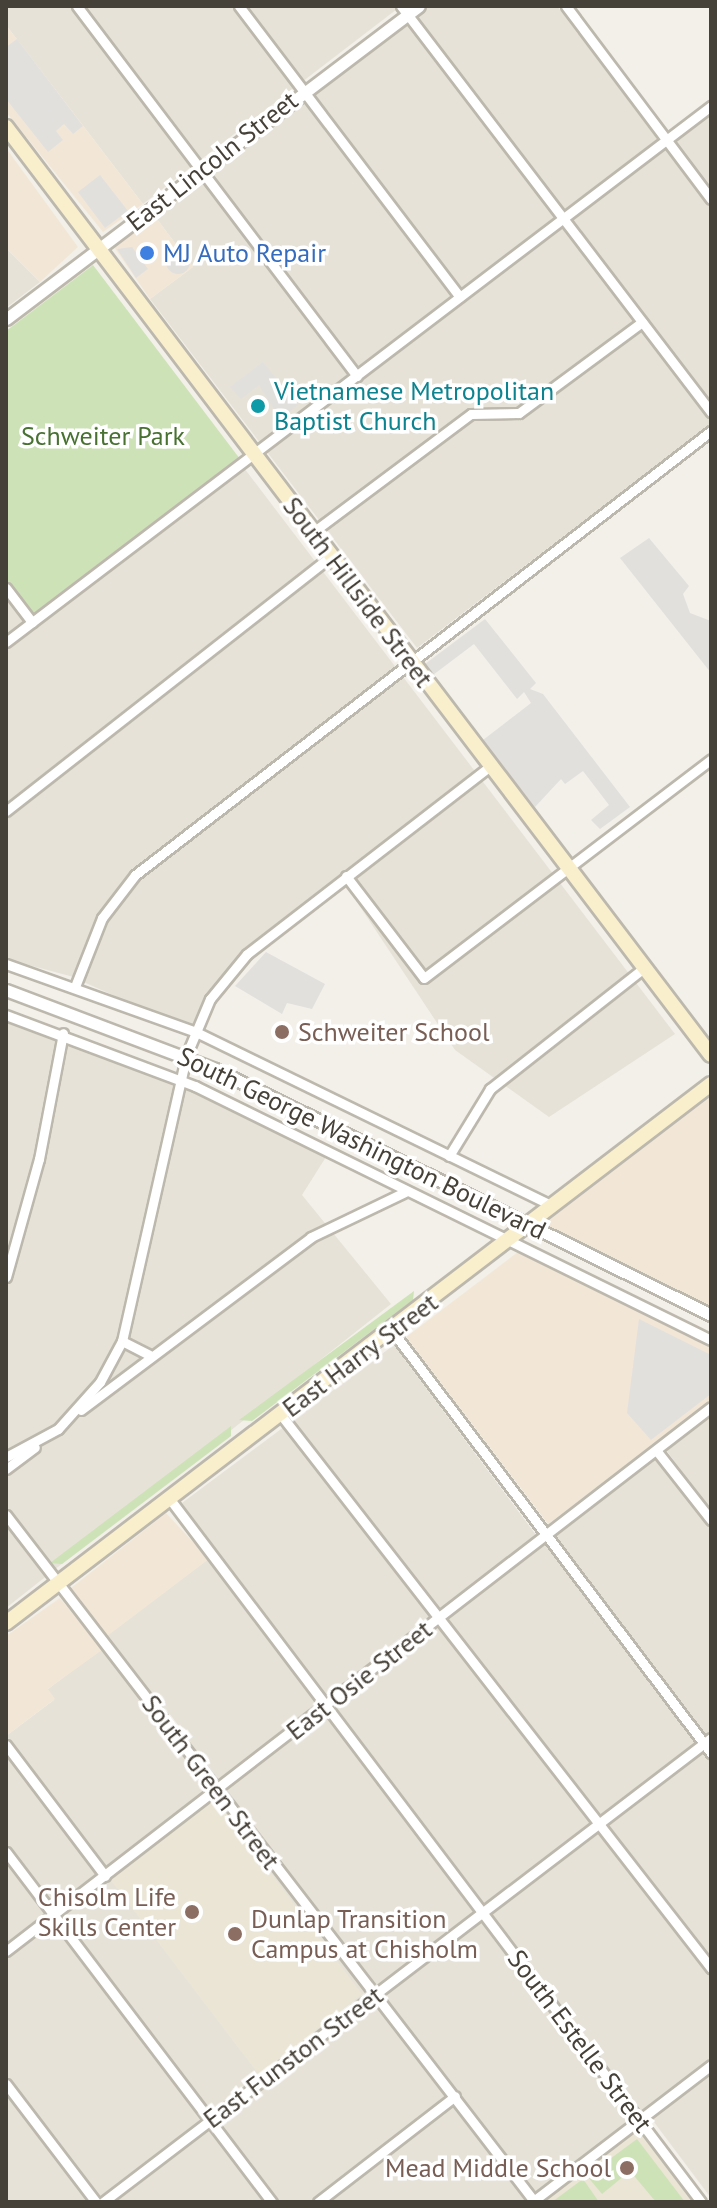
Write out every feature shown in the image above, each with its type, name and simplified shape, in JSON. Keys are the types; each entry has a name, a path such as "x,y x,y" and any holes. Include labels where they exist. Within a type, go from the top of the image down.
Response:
{"main road":[{"name":"South Hillside Street","path":"6,127 711,1055"},
{"name":"East Harry Street","path":"6,1623 393,1332 507,1240 711,1084"}],"street":[{"path":"77,6 357,376"},
{"path":"239,6 460,297"},
{"name":"East Lincoln Street","path":"6,319 405,10 419,6"},
{"path":"566,6 711,199"},
{"path":"405,10 711,412"},
{"path":"6,642 711,106"},
{"path":"313,532 471,414 519,413 642,322"},
{"path":"76,984 120,889 410,661 711,431"},
{"path":"6,811 331,556"},
{"path":"6,588 32,622"},
{"path":"346,876 424,978 711,759"},
{"path":"6,1457 58,1429 100,1382 122,1341 186,1056 210,999 247,954 490,766"},
{"path":"6,964 76,984 196,1032 552,1206"},
{"path":"449,1156 490,1089 644,968"},
{"name":"South George Washington Boulevard","path":"6,990 186,1056 711,1315"},
{"path":"6,1015 63,1033 181,1080 711,1340"},
{"path":"6,1277 39,1159 63,1033"},
{"path":"6,1469 149,1355 311,1237 405,1192"},
{"path":"393,1332 708,1740 711,1753"},
{"path":"122,1341 149,1355"},
{"name":"East Osie Street","path":"6,1951 711,1407"},
{"path":"281,1415 437,1620 711,1968"},
{"path":"656,1450 711,1520"},
{"name":"South Estelle Street","path":"169,1498 701,2202"},
{"name":"South Green Street","path":"6,1515 533,2201"},
{"name":"East Funston Street","path":"103,2202 708,1740"},
{"path":"6,1745 105,1876"},
{"path":"6,1852 272,2202"},
{"path":"533,2201 711,2065"},
{"path":"6,2084 96,2202"},
{"path":"318,2202 455,2096"}],"shaded area":[{"path":"6,6 401,6 143,204 6,25"},
{"path":"429,6 557,6 664,148 711,113 711,424 417,648 150,299 193,267 154,215"},
{"path":"6,25 143,204 103,232 6,112"},
{"path":"17,39 83,126 73,134 64,124 56,131 63,140 48,152 6,99 6,47"},
{"path":"6,148 78,247 40,282 6,248"},
{"path":"100,175 128,211 105,228 78,192"},
{"path":"154,215 193,267 150,299 114,247"},
{"path":"132,247 148,269 136,278 117,249"},
{"path":"6,248 40,282 6,308"},
{"path":"178,250 189,257 190,262 183,273 178,274 167,267 166,262 173,251"},
{"path":"263,362 298,405 280,419 259,385 241,399 230,387"},
{"path":"241,464 675,1034 549,1117 455,1050 347,887 236,967 196,1032 70,976 6,959 6,599 27,626"},
{"path":"649,538 689,586 683,594 690,613 711,621 711,673 620,558"},
{"path":"485,619 536,683 530,689 543,694 630,807 600,829 591,820 609,805 583,771 565,784 561,779 535,807 483,740 531,703 524,692 517,699 474,644 433,675 425,664"},
{"path":"266,952 325,984 312,1009 287,1003 282,1014 235,986"},
{"path":"6,1021 133,1064 326,1157 302,1195 391,1304 6,1608"},
{"path":"711,1084 711,1315 529,1223"},
{"path":"518,1252 711,1348 711,1403 548,1524 406,1337"},
{"path":"639,1319 711,1355 711,1394 651,1440 627,1413"},
{"path":"394,1345 536,1535 330,1693 334,1699 656,1450 711,1521 711,2198 648,2114 531,2202 6,2202 6,1736 54,1700 47,1690 96,1652 108,1631 211,1553 257,1607 182,1503"},
{"path":"711,1416 711,1512 667,1451"},
{"path":"166,1513 209,1559 106,1637 71,1588"},
{"path":"60,1598 102,1650 48,1689 55,1699 6,1736 6,1636"},
{"name":"Dunlap Transition Campus at Chisholm","path":"215,1799 362,1994 259,2075 109,1878"},
{"name":"Mead Middle School","path":"638,2129 694,2202 540,2202 632,2132"}],"green space":[{"name":"Schweiter Park","path":"93,265 240,459 33,616 6,580 6,331"},
{"path":"414,1291 413,1300 252,1421 239,1420"},
{"path":"231,1426 231,1436 62,1564 50,1563"},
{"path":"637,2139 685,2202 656,2202 630,2171 602,2194 587,2176"},
{"path":"583,2179 599,2202 552,2202"}],"place":[{"name":"MJ Auto Repair","path":"147,253"},
{"name":"Vietnamese Metropolitan Baptist Church","path":"258,406"},
{"name":"Schweiter School","path":"282,1032"},
{"name":"Chisolm Life Skills Center","path":"192,1912"},
{"name":"Dunlap Transition Campus at Chisholm","path":"235,1934"},
{"name":"Mead Middle School","path":"627,2168"}]}
